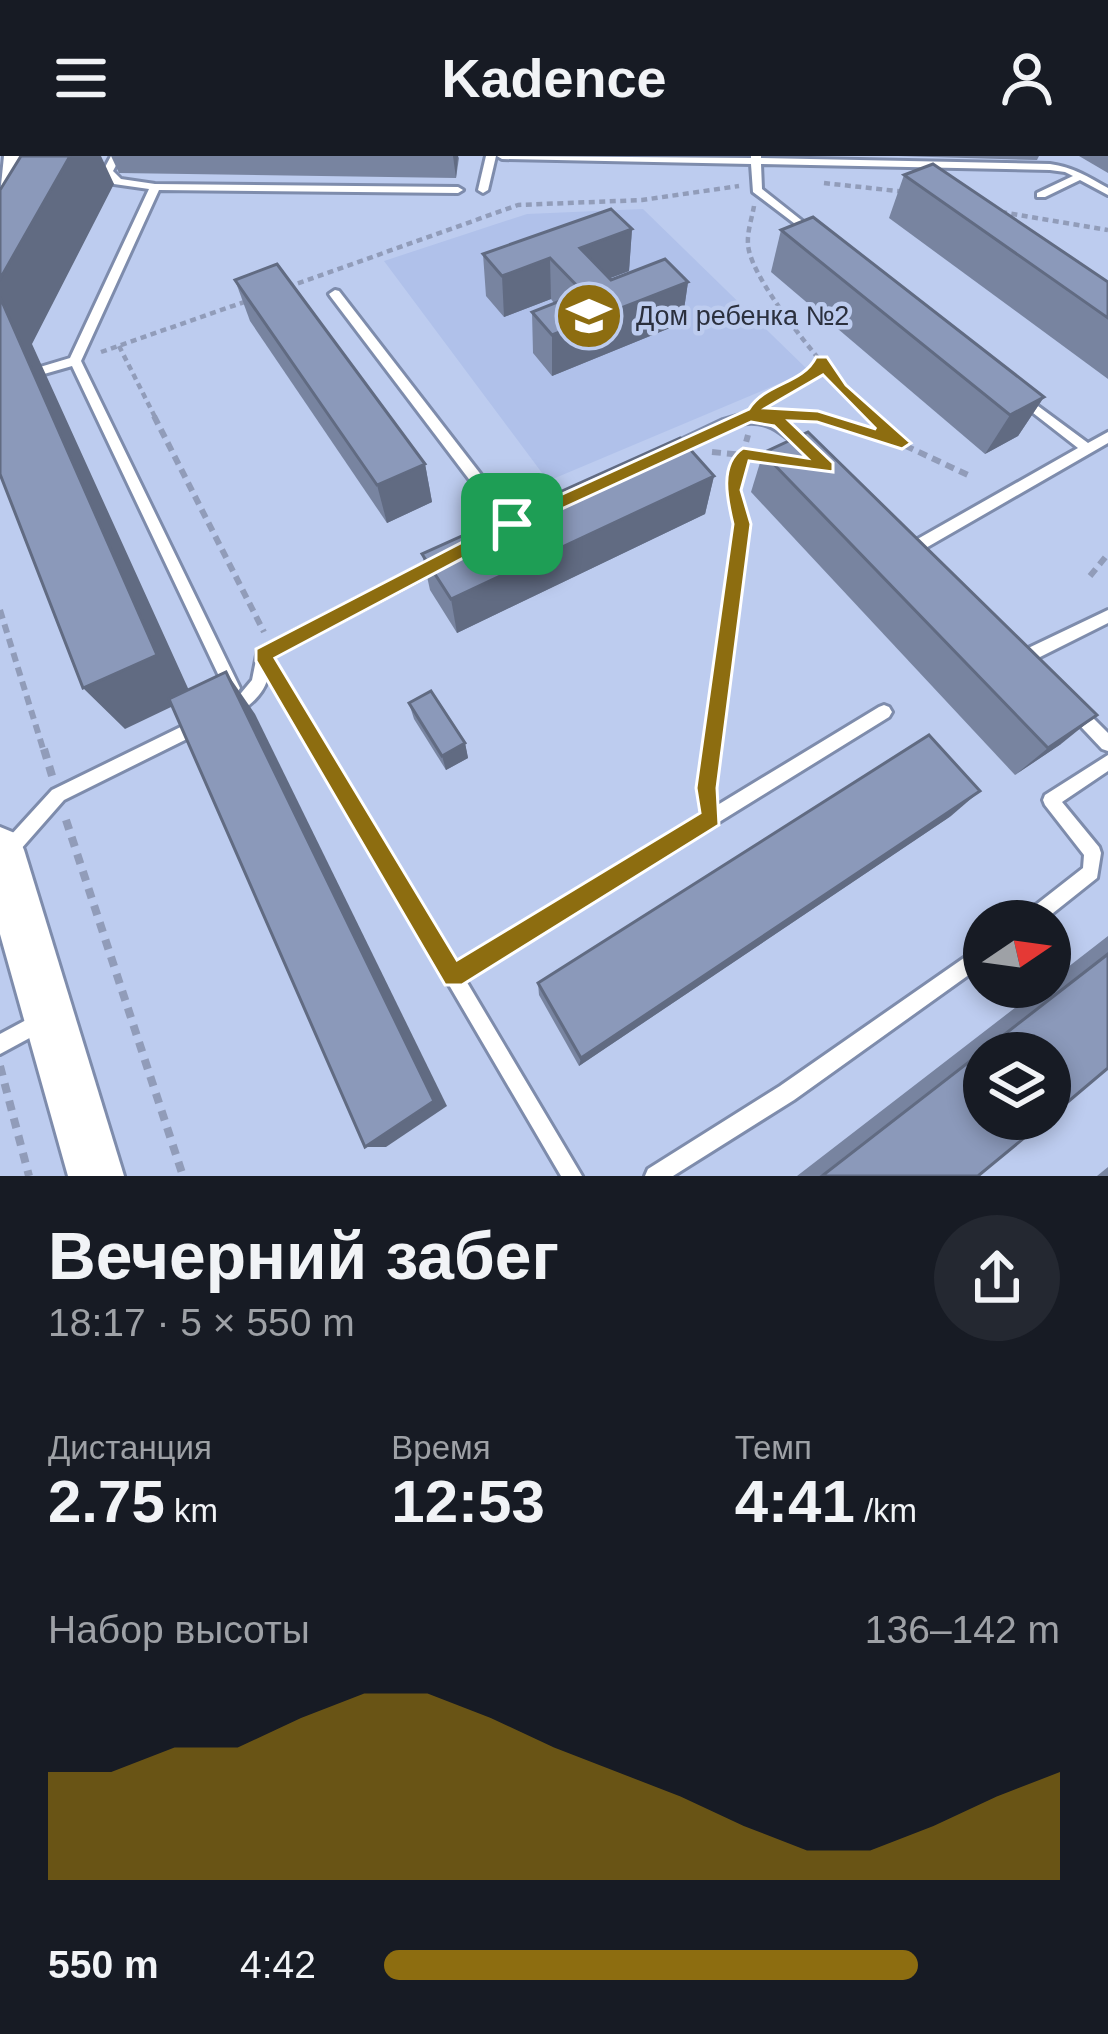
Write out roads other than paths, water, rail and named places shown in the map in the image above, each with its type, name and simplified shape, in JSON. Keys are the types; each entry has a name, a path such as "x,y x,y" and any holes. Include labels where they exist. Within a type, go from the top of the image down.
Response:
{"street":[{"path":"0,187 18,156"},
{"path":"1,856 95,1176"}],"lane":[{"path":"116,156 108,171 118,182 155,187 458,190"},
{"path":"483,190 491,156"},
{"path":"502,156 888,164 1048,162 1108,192"},
{"path":"756,158 757,188 823,242"},
{"path":"888,164 934,194"},
{"path":"1041,195 1081,176"},
{"path":"44,370 74,361 155,187"},
{"path":"335,294 512,524"},
{"path":"74,361 240,704"},
{"path":"1012,390 1087,449"},
{"path":"654,458 754,415 779,421 827,467"},
{"path":"912,549 1108,436"},
{"path":"491,535 532,515"},
{"path":"895,532 928,565"},
{"path":"1,856 58,795 240,704 259,682 268,652 452,556"},
{"path":"1024,658 1108,616"},
{"path":"1009,642 1038,672"},
{"path":"268,652 572,1176"},
{"path":"1066,701 1108,744"},
{"path":"454,976 884,712"},
{"path":"1055,900 1091,872 1093,853 1051,800 1108,762"},
{"path":"655,1176 787,1093 963,968"},
{"path":"0,1045 49,1016"}],"place":[{"name":"Дом ребенка №2","path":"589,316"}]}
